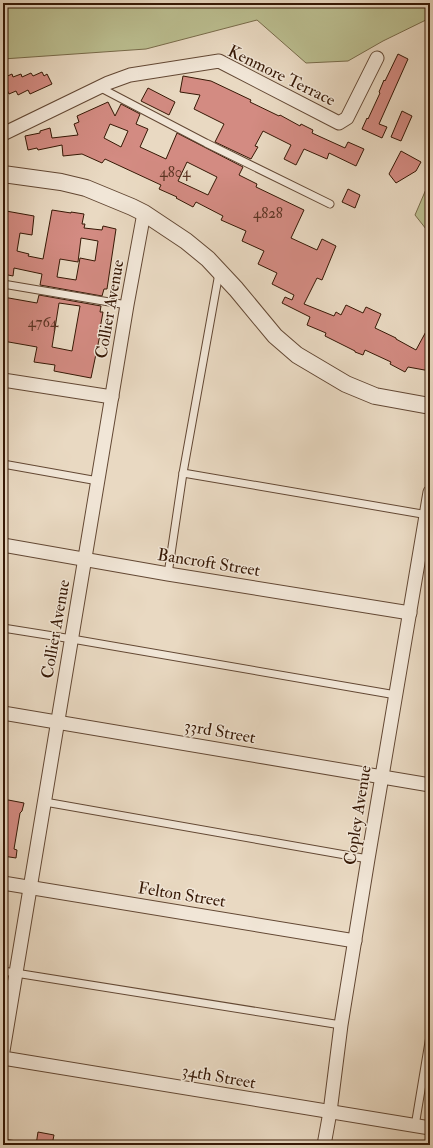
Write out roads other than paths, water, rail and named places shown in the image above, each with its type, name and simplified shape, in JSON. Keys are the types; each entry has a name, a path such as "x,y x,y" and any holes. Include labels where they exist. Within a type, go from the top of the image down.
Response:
{"street":[{"name":"Kenmore Terrace","path":"3,134 99,87 130,75 219,61 339,123 347,118 377,58"},
{"path":"3,174 62,182 86,188 144,213 186,240 208,259 276,336 297,355 346,384 375,396 430,406"},
{"name":"Collier Avenue","path":"3,1051 127,305 144,213"},
{"path":"3,380 112,397"},
{"name":"Copley Avenue","path":"324,1145 330,1112 341,1025 381,777 428,515 430,492"},
{"name":"Bancroft Street","path":"3,546 410,613"},
{"name":"33rd Street","path":"3,713 58,721 430,785"},
{"name":"Felton Street","path":"3,883 355,941"},
{"name":"34th Street","path":"3,1058 430,1128"}],"lane":[{"path":"99,87 206,143 330,204"},
{"path":"168,574 183,473 220,271"},
{"path":"3,284 127,305"},
{"path":"3,464 98,481"},
{"path":"183,473 428,515"},
{"path":"3,628 396,695"},
{"path":"45,802 368,859"},
{"path":"3,971 341,1025"},
{"path":"415,1126 430,1036"},
{"path":"3,1143 16,1145"}]}
